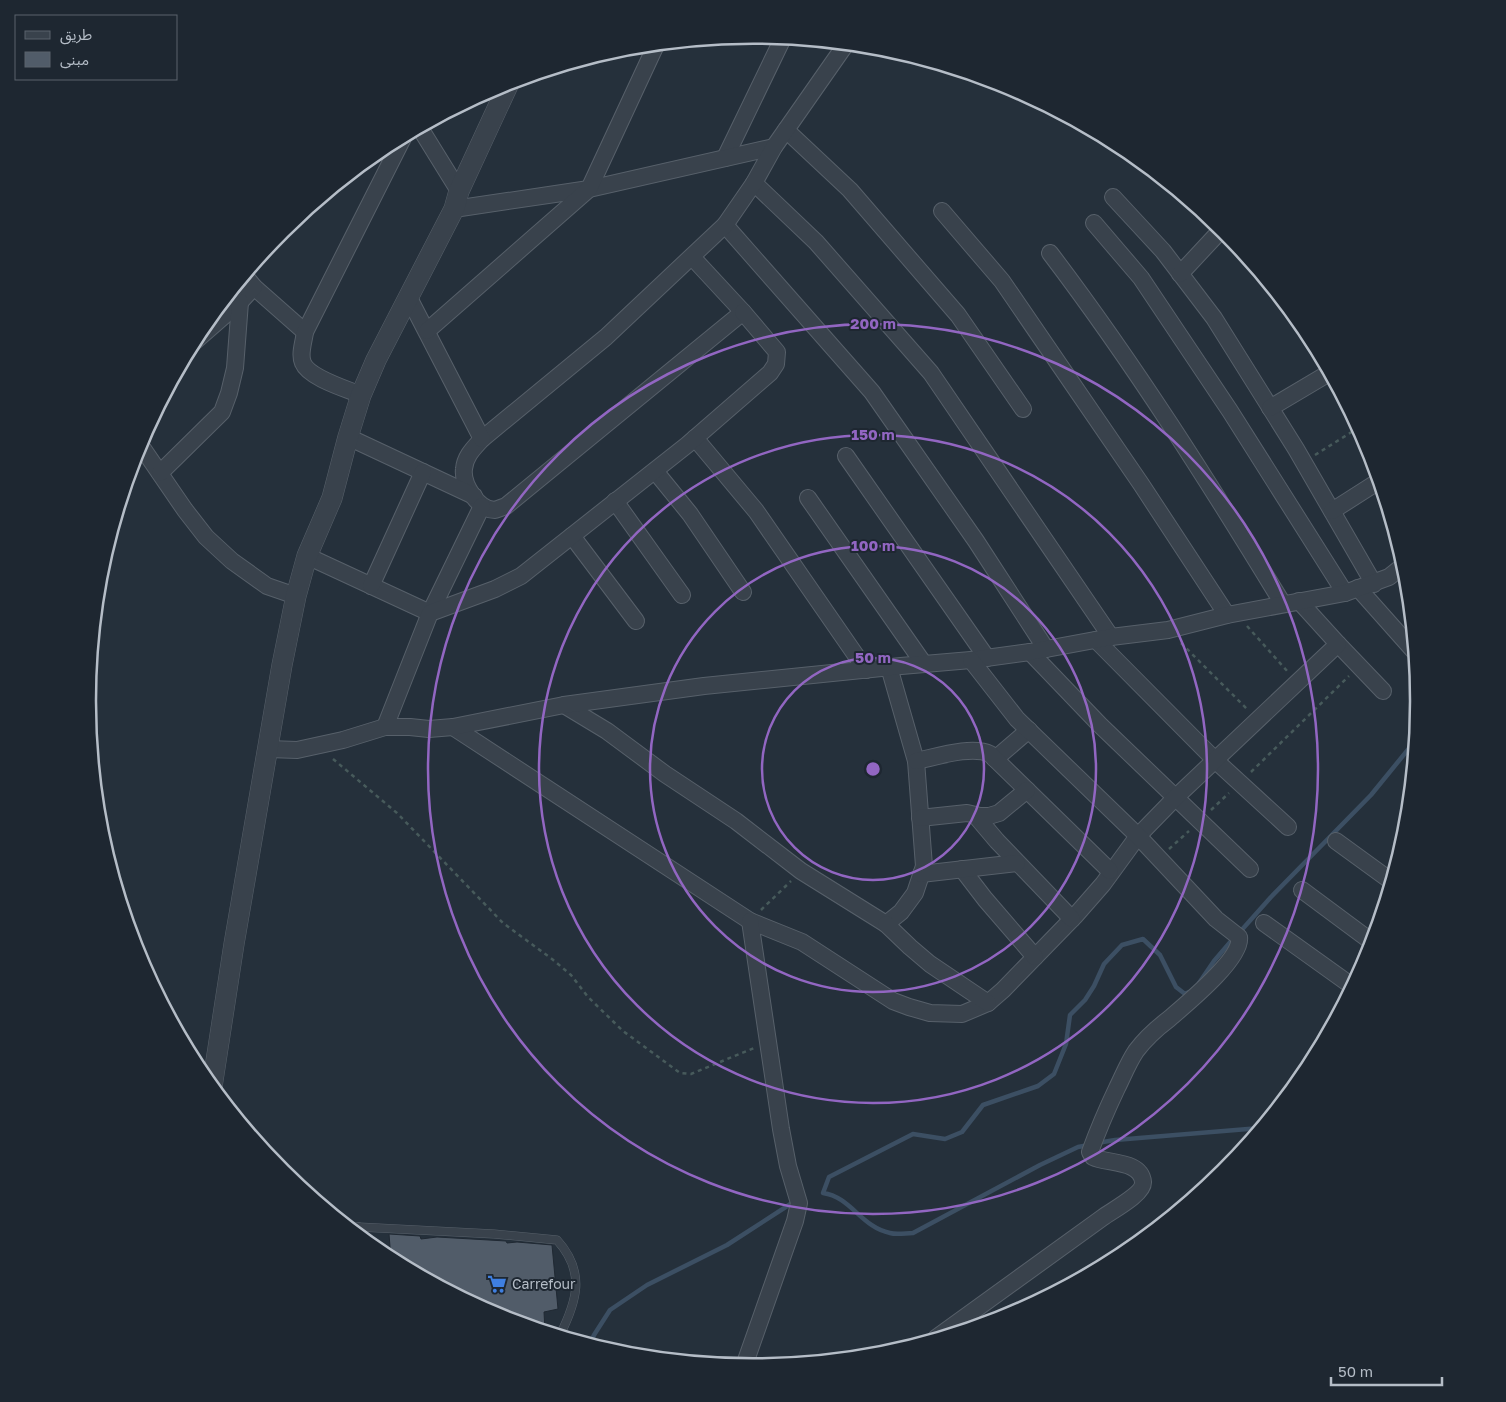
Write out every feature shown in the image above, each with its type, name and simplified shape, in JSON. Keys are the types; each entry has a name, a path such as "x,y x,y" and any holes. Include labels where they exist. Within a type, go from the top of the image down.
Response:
{"street":[{"path":"724,158 780,45"},
{"path":"478,501 466,485 463,470 471,451 482,439 606,337 725,225 754,183 774,147 842,50"},
{"path":"427,331 589,189 653,51"},
{"path":"214,1075 234,944 282,665 296,596 307,556 332,498 348,437 376,360 410,298 503,93"},
{"path":"786,130 850,190 958,315 1023,409"},
{"path":"422,133 456,200"},
{"path":"456,200 589,189 774,147"},
{"path":"362,395 311,374 303,364 301,353 305,332 397,149"},
{"path":"754,183 822,248 931,373 1103,639 1215,760 1288,828"},
{"path":"1113,198 1163,251 1214,318 1304,462 1332,511 1359,588"},
{"path":"942,211 1002,281 1231,614"},
{"path":"1094,223 1147,286 1230,411 1359,588 1408,644"},
{"path":"725,225 872,392 976,541 1038,650 1100,725 1250,870"},
{"path":"1180,274 1217,235"},
{"path":"1050,253 1084,298 1211,485 1283,604"},
{"path":"307,556 430,613 495,589 521,576 696,438 770,373 776,364 776,352 743,312 692,257"},
{"path":"160,473 222,412 235,368 240,302 249,281 305,332"},
{"path":"410,298 482,439"},
{"path":"217,322 240,302"},
{"path":"348,437 423,472 494,510 506,506 743,312"},
{"path":"1270,408 1324,376"},
{"path":"696,438 756,511 866,670"},
{"path":"145,452 206,537 232,561 267,586 296,596"},
{"path":"846,456 979,659 1008,708 1138,836 1216,919 1236,934 1238,948 1202,990 1137,1049 1098,1130 1090,1152 1093,1157 1136,1169 1142,1176 1144,1184 1140,1192 951,1327"},
{"path":"655,471 690,514 743,592"},
{"path":"371,586 423,472"},
{"path":"1332,511 1373,485"},
{"path":"808,498 924,664"},
{"path":"385,727 430,613 478,501"},
{"path":"615,501 682,595"},
{"path":"572,536 636,620"},
{"path":"269,749 297,750 385,727 429,729 453,727 564,705 704,686 979,659 1168,630 1231,614 1359,588 1389,577 1397,570"},
{"path":"1299,601 1383,691"},
{"path":"453,727 750,920 802,942 893,1001 930,1013 962,1014 988,1003 1035,957 1103,884 1110,871 1138,836 1176,797 1338,644"},
{"path":"886,924 901,912 915,893 924,866 916,761 889,667"},
{"path":"564,705 607,732 665,774 736,821 801,871 886,924 910,948 930,964 988,1003"},
{"path":"995,759 1029,730"},
{"path":"916,761 983,750 990,754 1110,871"},
{"path":"920,818 967,813 989,816 999,812 1027,790"},
{"path":"975,815 1017,863 1072,919"},
{"path":"1336,841 1386,877"},
{"path":"921,874 1017,863"},
{"path":"962,869 1035,957"},
{"path":"1302,890 1366,937"},
{"path":"747,1358 796,1221 799,1203 781,1130 750,920"},
{"path":"1264,923 1347,982"}],"lane":[{"path":"359,1226 494,1234 557,1240 563,1246 572,1263 576,1284 573,1306 562,1329"}],"path":[{"path":"1304,462 1352,432"},
{"path":"1231,614 1297,682"},
{"path":"1168,630 1258,720"},
{"path":"1159,859 1359,666"},
{"path":"318,746 397,813 503,923 571,975 588,997 623,1031 680,1073 691,1074 768,1042"},
{"path":"750,920 801,871"}],"building":[{"name":"Carrefour","path":"389,1234 420,1236 421,1239 437,1237 552,1245 558,1309 544,1312 545,1324 542,1323 501,1308 462,1290 424,1270 390,1248"}],"waterway":[{"path":"1239,933 1271,897 1371,795 1409,749"},
{"path":"1089,1145 1078,1147 1040,1165 913,1233 893,1234 880,1230 863,1219 841,1200 823,1193 829,1177 913,1134 945,1139 962,1132 983,1105 1038,1086 1054,1074 1066,1044 1070,1015 1085,1000 1104,964 1122,945 1143,939 1160,955 1176,987 1185,994 1189,992"},
{"path":"1199,983 1232,940"},
{"path":"1097,1143 1251,1129"},
{"path":"593,1338 610,1310 647,1285 727,1245 795,1201"}],"place":[{"name":"Carrefour","path":"497,1284"}]}
